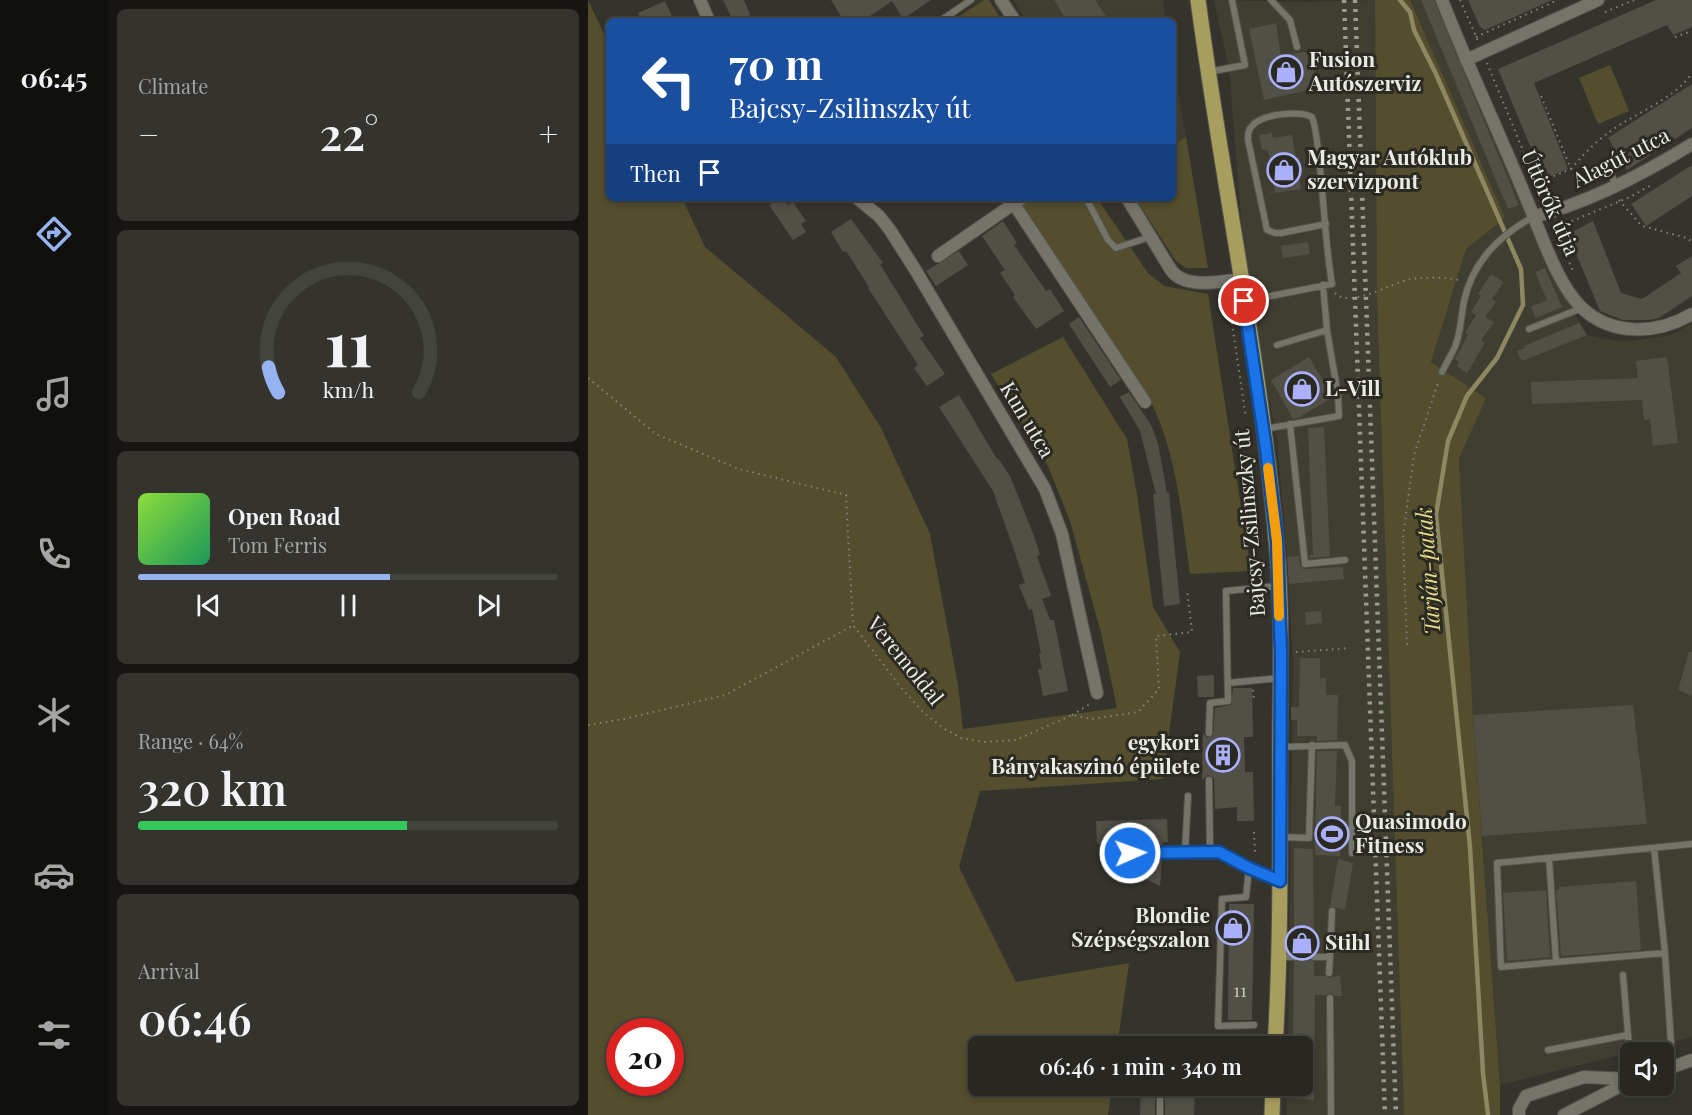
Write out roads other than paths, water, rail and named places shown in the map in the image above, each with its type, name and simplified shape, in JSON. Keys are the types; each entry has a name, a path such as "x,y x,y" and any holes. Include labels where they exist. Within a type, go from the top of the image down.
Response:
{"main road":[{"name":"Bajcsy-Zsilinszky út","path":"1198,0 1263,429 1277,541 1280,881 1287,957 1276,1036"},
{"path":"1272,1115 1273,1096"}],"street":[{"path":"700,0 708,18"},
{"path":"1001,0 1013,18"},
{"name":"Úttörők útja","path":"1442,0 1533,217 1563,282 1582,308 1605,323 1629,329 1675,324 1692,314"},
{"path":"1466,60 1598,0"},
{"name":"Alagút utca","path":"1533,217 1585,200 1615,187 1692,144"},
{"name":"Kun utca","path":"861,201 879,216 916,271 1044,489 1062,534 1097,693"},
{"path":"938,256 1018,201 1145,402"},
{"path":"1129,201 1178,279 1194,282 1241,279"},
{"path":"1674,1066 1692,1059"},
{"path":"1519,1115 1519,1109 1526,1096 1562,1083 1595,1076 1620,1079"},
{"path":"1564,1115 1620,1085"}],"lane":[{"path":"944,18 971,0"},
{"path":"1208,72 1245,65 1232,0"},
{"path":"1271,0 1290,20 1297,47"},
{"path":"1244,301 1332,284 1326,224 1312,117 1297,112 1263,119 1254,124 1249,129 1248,140 1267,230 1275,233 1326,224"},
{"path":"1615,187 1610,166 1617,155"},
{"path":"1088,201 1108,240 1116,248 1150,237"},
{"path":"1442,372 1458,338 1470,282 1484,256 1516,226 1533,217"},
{"path":"1263,429 1339,416 1323,285"},
{"path":"1528,329 1582,308"},
{"path":"1277,345 1327,330"},
{"path":"1290,424 1305,564 1345,560"},
{"path":"1209,733 1210,703 1228,701 1226,591 1278,586"},
{"path":"1228,683 1280,678"},
{"path":"1280,837 1309,838 1312,745"},
{"path":"1280,747 1345,745 1352,761 1352,853"},
{"path":"1209,780 1210,851"},
{"path":"1185,851 1188,796"},
{"path":"1665,953 1501,967 1497,862 1692,844"},
{"path":"1654,848 1665,953 1671,1042"},
{"path":"1111,854 1219,852 1280,881"},
{"path":"1549,858 1556,962"},
{"path":"1249,868 1246,897 1222,899 1218,1026 1254,1025"},
{"path":"1329,973 1332,911"},
{"path":"1314,957 1330,957"},
{"path":"1623,975 1629,1042"},
{"path":"1330,998 1331,1115"},
{"path":"1548,1050 1628,1035"},
{"path":"1160,1096 1160,1115"}],"waterway":[{"name":"Tarján-patak","path":"1400,0 1410,12 1414,30 1436,74 1521,269 1523,305 1497,358 1467,396 1448,441 1436,515 1470,847 1483,1073 1488,1115"}],"railway":[{"path":"1344,0 1385,1115"},
{"path":"1355,0 1396,1115"}],"place":[{"name":"Fusion Autószerviz","path":"1286,72"},
{"name":"Magyar Autóklub szervizpont","path":"1284,170"},
{"name":"L-Vill","path":"1302,389"},
{"name":"egykori Bányakaszinó épülete","path":"1223,755"},
{"name":"Quasimodo Fitness","path":"1332,834"},
{"name":"Blondie Szépségszalon","path":"1233,928"},
{"name":"Stihl","path":"1302,943"}]}
